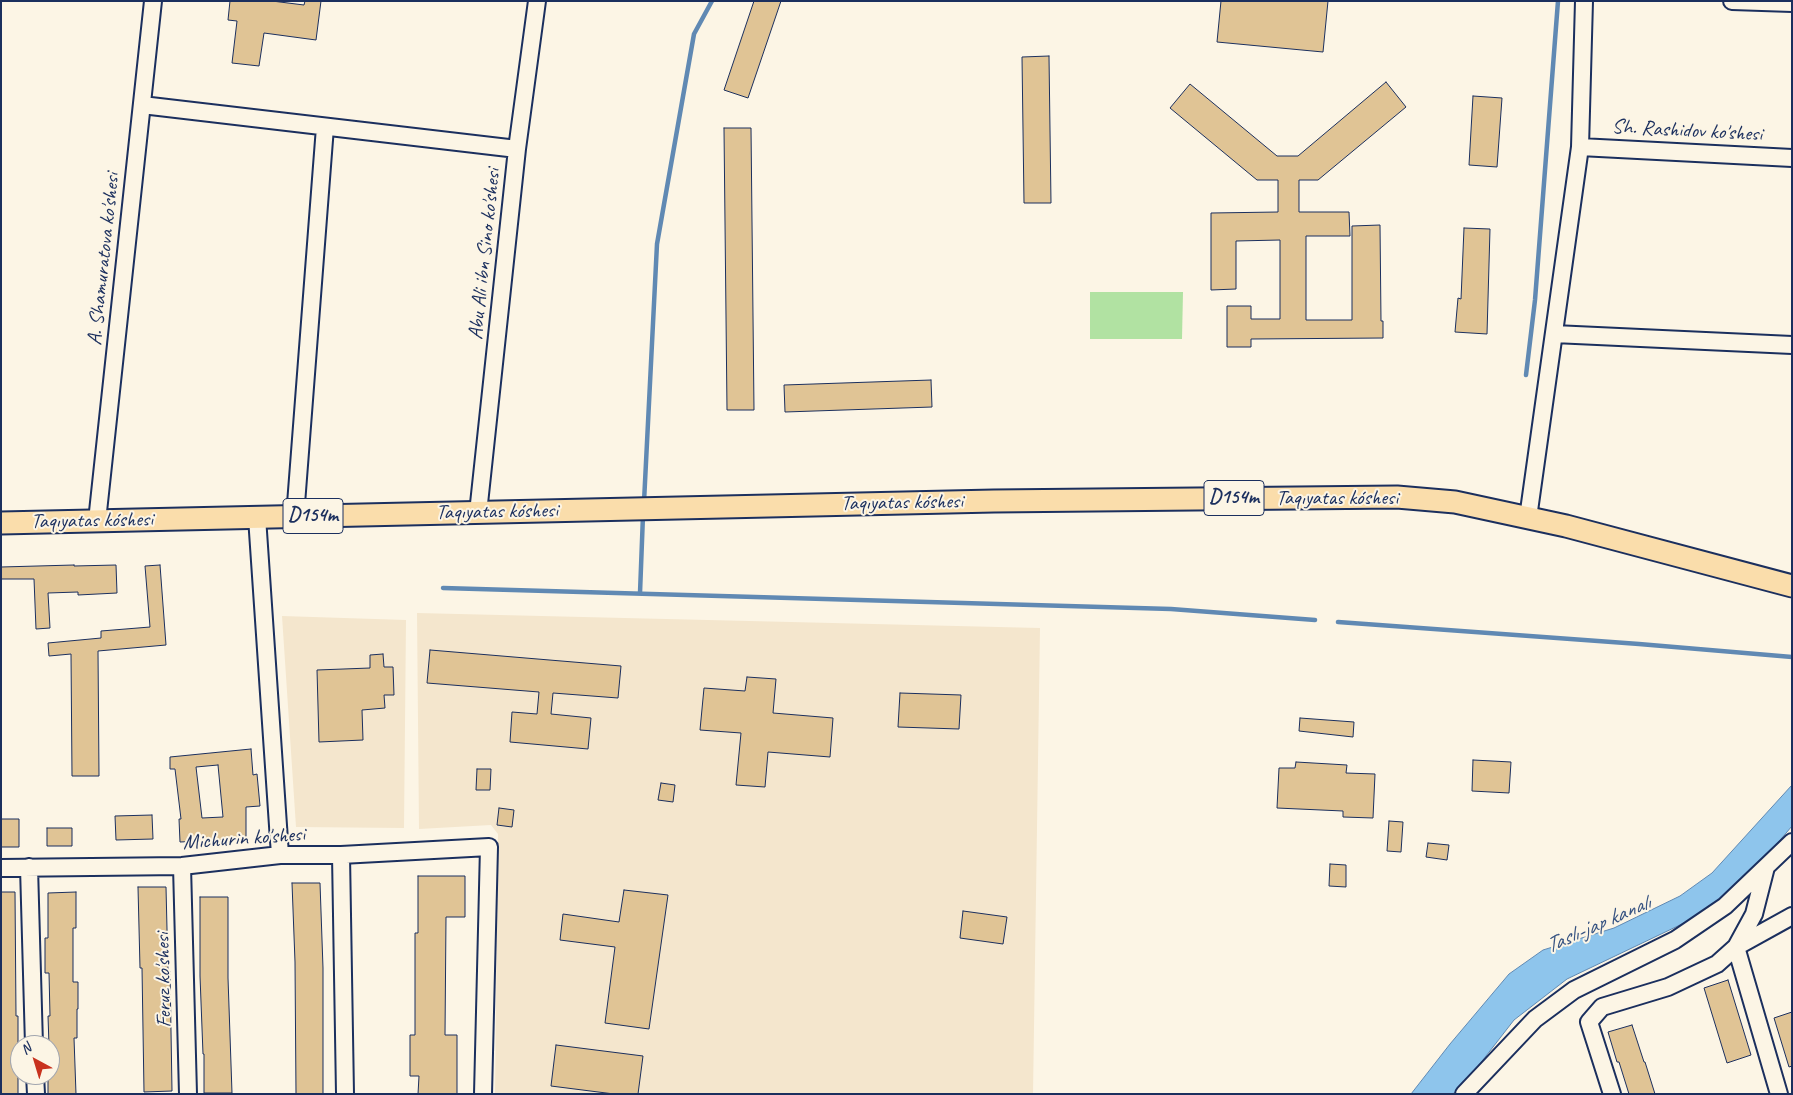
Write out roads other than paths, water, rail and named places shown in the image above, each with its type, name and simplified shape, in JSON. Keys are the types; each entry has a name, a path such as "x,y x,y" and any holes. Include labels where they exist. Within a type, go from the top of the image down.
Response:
{"main road":[{"name":"Taqıyatas kóshesi","path":"1,523 994,501 1397,497 1455,502 1528,518 1792,586"}],"street":[{"name":"A. Shamuratova ko'shesi","path":"97,521 153,1"},
{"name":"Abu Ali ibn Sino ko'shesi","path":"478,512 517,149 537,1"},
{"path":"1528,518 1580,147 1584,1"},
{"path":"1732,1 1792,3"},
{"path":"142,105 517,149"},
{"path":"295,517 325,127"},
{"name":"Sh. Rashidov ko'shesi","path":"1580,147 1792,158"},
{"path":"1554,334 1792,345"},
{"path":"257,518 280,855"},
{"path":"1464,1094 1535,1019 1574,990 1675,940 1725,906 1792,842"},
{"name":"Michurin ko'shesi","path":"1,868 182,866 280,855 340,855 489,847 483,1094"},
{"path":"340,855 345,1094"},
{"name":"Feruz ko'shesi","path":"182,866 188,1094"},
{"path":"29,867 34,1035"},
{"path":"1766,867 1754,914 1736,947 1779,1094"},
{"path":"1612,1094 1589,1022 1602,1007 1668,987 1717,964 1736,947 1792,916"}],"water":[{"path":"1792,785 1792,826 1748,878 1705,913 1567,979 1514,1020 1479,1065 1453,1094 1411,1094 1509,974 1543,950 1614,928 1680,896 1712,873"}],"waterway":[{"path":"644,502 657,244 694,34 712,1"},
{"path":"1526,375 1535,300 1558,1"},
{"path":"640,593 643,515"},
{"path":"443,588 1171,609 1315,620"},
{"path":"1338,622 1792,657"}],"water label":[{"name":"Taslı-jap kanalı","path":"1598,925"}]}
